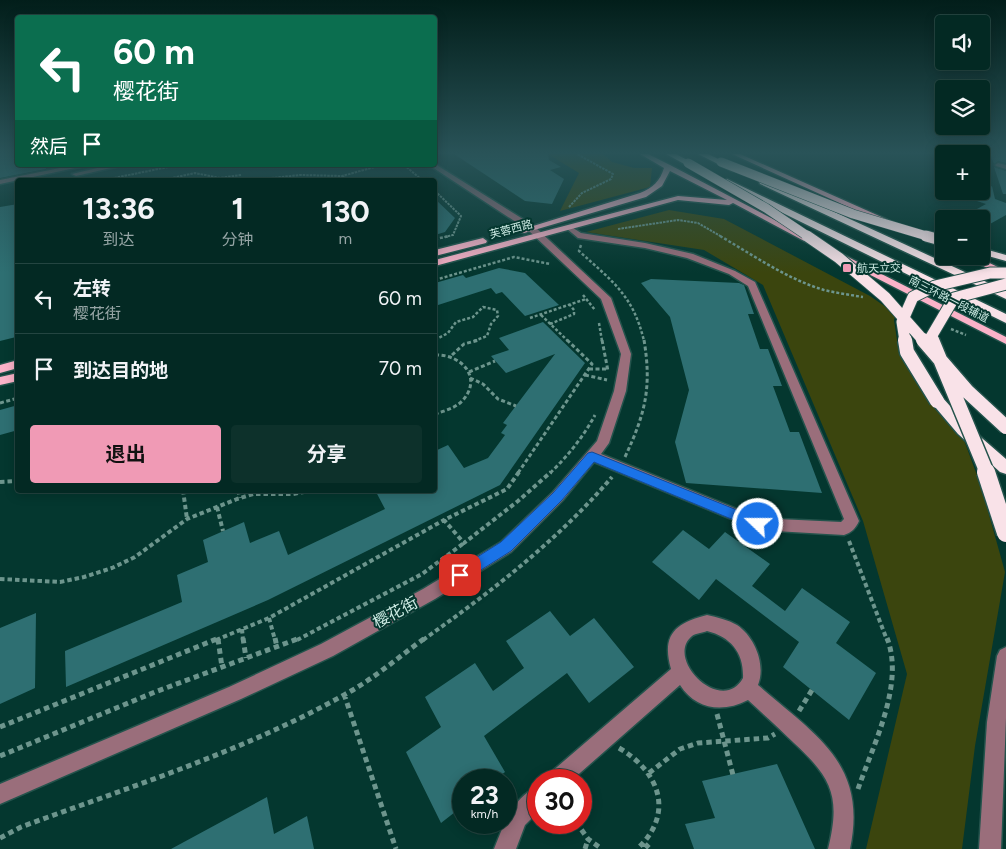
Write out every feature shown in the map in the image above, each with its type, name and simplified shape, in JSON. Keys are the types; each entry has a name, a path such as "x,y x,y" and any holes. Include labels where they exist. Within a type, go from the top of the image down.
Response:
{"highway":[{"path":"741,194 775,213 845,262 886,298 990,415 1006,427"},
{"path":"750,194 1006,319"},
{"path":"789,194 1006,295"},
{"path":"801,194 854,214 935,238"},
{"path":"808,194 935,232"},
{"path":"990,246 1006,250"},
{"path":"990,254 1006,258"},
{"path":"1006,273 990,273 935,286 913,297 902,322 907,352 937,401 963,430 1006,468"},
{"path":"1006,284 954,298 932,337 993,488 1006,532"}],"main road":[{"name":"芙蓉西路","path":"437,262 646,194"},
{"name":"南三环路一段辅道","path":"719,194 1006,341"},
{"path":"825,194 935,242"},
{"name":"芙蓉西路","path":"437,254 534,231 570,228 678,198 720,201 740,205"},
{"path":"987,265 1006,273"},
{"path":"0,369 15,365"},
{"path":"0,381 15,377"}],"street":[{"name":"樱花街","path":"0,794 244,689 327,650 429,594 506,546 558,496 603,443 620,391 626,354 606,298 534,231 476,194"},
{"path":"570,228 578,235 670,249 726,269 752,284 852,521 844,529 758,524 592,456"},
{"path":"707,623 720,626 731,632 745,647 752,665 752,678 748,688 739,696 728,700 714,698 701,693 690,684 681,672 676,660 676,647 679,636 686,628 696,624 707,623"},
{"path":"990,849 996,722 1006,656"},
{"path":"570,769 681,672"},
{"path":"748,688 822,755 835,772 843,797 844,828 839,849"},
{"path":"505,849 517,818 527,808"}],"path":[{"path":"437,239 453,235 461,216 438,194"},
{"path":"568,210 572,203 584,194"},
{"path":"0,838 21,827 248,741 344,694 465,610 536,555 589,506 620,468 641,424 648,386 646,355 638,318 626,295 579,250 585,236 678,220 693,222 708,227 789,275 811,285 825,290 866,298"},
{"path":"437,279 514,257 551,264 558,268"},
{"path":"582,293 596,314"},
{"path":"530,318 586,299"},
{"path":"550,324 574,314 574,310 570,305"},
{"path":"437,339 448,333 456,322 473,316 483,307 497,310 498,316 491,324 484,339 464,344 452,355"},
{"path":"0,727 269,618 444,520 507,489 592,364 541,314"},
{"path":"599,320 608,369 605,387"},
{"path":"946,327 973,337"},
{"path":"437,355 452,355 466,366 470,378 465,398 456,405 437,413"},
{"path":"469,372 496,361"},
{"path":"589,369 608,369"},
{"path":"585,375 607,380"},
{"path":"470,378 483,383 490,388 494,395 516,406"},
{"path":"0,403 15,399"},
{"path":"0,756 155,692 304,637 422,574 464,544 522,498 580,443 598,408"},
{"path":"0,482 15,481"},
{"path":"183,493 187,518"},
{"path":"239,493 240,498"},
{"path":"0,579 60,582 84,577 112,568 135,557 187,518 253,494 298,493"},
{"path":"217,507 223,531"},
{"path":"444,520 464,544"},
{"path":"844,529 890,646 892,672 887,707 857,790"},
{"path":"269,618 277,647"},
{"path":"242,629 246,658"},
{"path":"218,639 222,667"},
{"path":"649,773 680,749 698,743 768,738 789,726 812,690"},
{"path":"344,694 396,849"},
{"path":"714,698 723,742 733,774"},
{"path":"590,751 603,746 617,747 632,753 644,764 649,773 659,796 659,814 654,831 645,844 637,849"},
{"path":"584,834 588,839 602,849"},
{"path":"586,849 588,839"},
{"path":"645,844 650,849"}],"green space":[{"path":"569,194 625,194 560,211"},
{"path":"669,210 724,219 870,296 896,314 894,320 899,353 930,400 961,432 981,486 1005,572 975,746 962,849 866,849 907,674 863,521 763,285 704,250 586,232"}],"building":[{"path":"514,194 557,194 552,204 525,201"},
{"path":"990,194 994,194 995,199 1006,203 1006,215 990,224 990,210 975,210 986,204 974,200 990,200"},
{"path":"437,201 455,218 445,232 437,234"},
{"path":"15,204 15,337 0,341 0,207"},
{"path":"499,268 525,273 559,305 525,316 502,292 496,294 491,288 437,305 437,282 463,275 466,278"},
{"path":"651,279 739,283 744,285 754,314 748,314 760,349 768,349 782,386 773,386 790,432 799,432 822,493 686,483 675,442 689,390 670,317 641,283"},
{"path":"543,322 585,363 500,485 268,600 66,687 65,651 182,602 177,575 208,562 203,540 244,522 250,543 279,531 288,555 385,509 377,493 437,493 437,450 448,445 464,468 488,458 505,435 501,433 507,425 503,423 555,354 506,373 491,356 509,350 499,338"},
{"path":"15,406 15,431 0,435 0,410"},
{"path":"683,530 709,549 725,532 770,564 752,586 785,611 802,588 850,622 836,643 876,673 849,720 783,667 799,642 716,579 699,600 652,562"},
{"path":"550,611 570,636 594,618 634,667 589,703 567,673 484,736 503,769 452,769 452,814 441,823 406,752 441,727 425,697 475,663 493,691 524,668 506,641"},
{"path":"36,613 35,688 0,704 0,628"},
{"path":"777,764 815,849 694,849 685,824 715,818 702,781"},
{"path":"267,797 274,834 307,816 314,849 171,849"}],"place":[{"name":"航天立交","path":"847,268"}],"route":[{"path":"460,575 506,546 558,496 592,456 758,524"}]}
